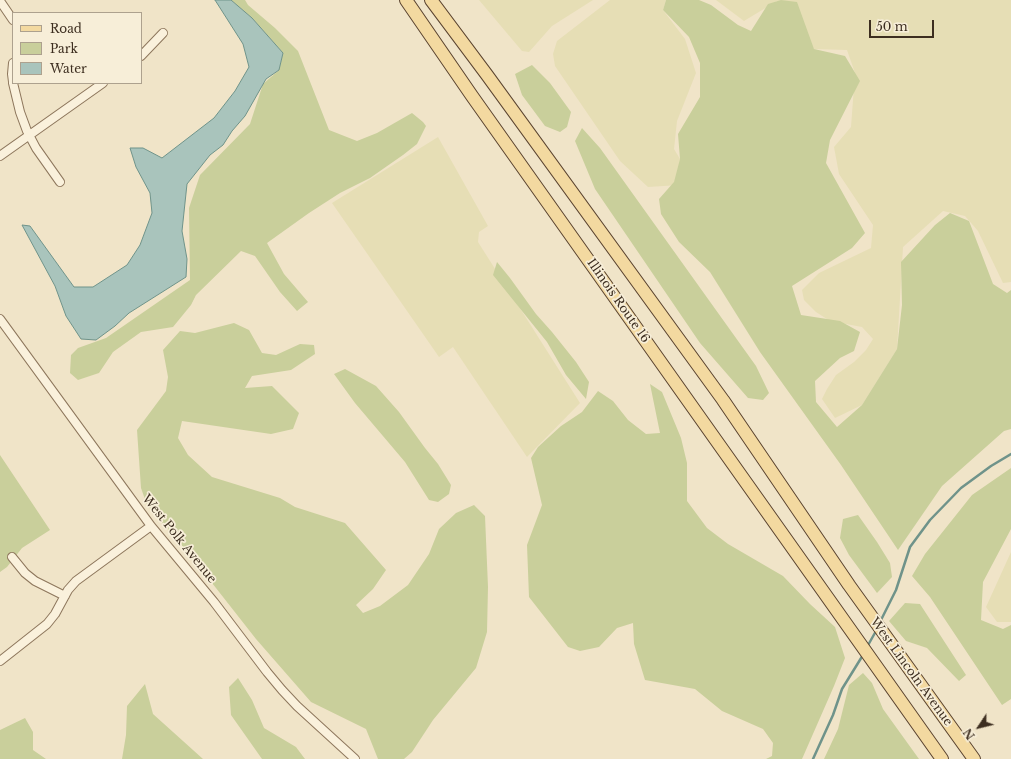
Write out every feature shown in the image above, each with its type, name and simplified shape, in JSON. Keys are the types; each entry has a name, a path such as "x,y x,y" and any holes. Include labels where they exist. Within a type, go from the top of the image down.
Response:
{"main road":[{"name":"Illinois Route 16","path":"406,0 476,102 830,601"},
{"name":"West Lincoln Avenue","path":"431,0 723,400 849,585 974,759"},
{"name":"West Lincoln Avenue","path":"830,601 942,759"}],"street":[{"path":"0,1 12,19"},
{"path":"142,55 163,33"},
{"path":"13,84 20,112 29,135 39,153 60,182"},
{"path":"0,156 103,84"},
{"name":"West Polk Avenue","path":"0,319 151,526 214,602 282,690 355,759"},
{"path":"0,660 47,624 76,581 86,572 151,526"},
{"path":"12,557 25,573 35,581 65,596"}],"shaded area":[{"path":"479,0 593,0 552,26 529,52 522,51"},
{"path":"610,0 666,0 663,10 685,39 696,73 677,121 674,149 680,159 679,185 648,187 620,161 555,66 553,54 557,41"},
{"path":"716,0 1011,0 1011,282 1003,283 978,231 965,216 943,211 903,247 897,349 862,405 835,418 822,399 836,375 854,362 866,350 873,339 862,327 830,321 816,312 804,300 802,290 819,273 871,248 873,225 839,174 834,147 851,127 855,73 847,50 814,49 777,1 744,21"},
{"path":"438,137 488,226 479,232 478,242 580,403 527,457 453,347 439,357 332,203"},
{"path":"1011,552 1011,622 997,622 986,607"}],"green space":[{"path":"231,0 245,0 248,5 275,28 298,51 329,130 357,141 377,133 412,113 426,126 417,144 403,155 370,178 340,193 309,213 267,243 284,274 308,302 297,311 280,292 255,256 241,251 196,295 191,305 173,327 141,332 113,352 99,373 78,380 70,373 71,355 78,348 106,338 190,280 189,208 200,175 250,124 263,84 279,70 283,53 252,18"},
{"path":"666,0 699,0 711,5 738,25 751,31 768,4 781,0 797,2 814,49 845,56 860,81 830,140 826,163 865,233 852,248 792,286 801,315 840,321 860,332 854,351 840,358 815,381 816,402 837,427 862,405 897,349 902,305 901,262 935,225 950,213 969,221 993,284 1007,293 1011,290 1011,429 1004,431 942,486 898,550 841,465 760,352 710,272 679,242 661,214 659,199 674,182 680,159 678,134 700,97 700,63 689,37 663,10"},
{"path":"532,65 550,83 571,112 567,127 560,132 545,126 522,95 515,74"},
{"path":"582,128 600,148 756,366 769,393 763,400 748,398 700,343 595,189 575,141"},
{"path":"497,262 536,314 576,362 589,382 586,399 566,375 547,342 493,275"},
{"path":"234,323 249,330 262,353 276,355 300,344 314,345 315,354 291,370 252,376 245,388 272,386 299,413 293,429 271,434 182,421 178,438 188,455 212,477 280,498 295,507 345,523 386,570 373,589 356,605 363,613 380,606 408,585 429,554 439,529 456,513 474,505 485,516 488,587 487,632 476,668 433,720 412,752 404,759 378,759 366,729 311,702 256,639 194,560 147,505 141,488 137,430 166,391 168,377 163,350 180,331 195,333"},
{"path":"345,369 376,386 399,412 438,464 451,485 449,494 438,502 429,500 405,462 355,403 334,374"},
{"path":"650,384 662,392 681,438 687,463 687,501 707,528 728,544 783,576 835,627 845,658 802,759 766,759 772,756 773,743 763,729 722,711 695,689 645,680 634,644 633,623 617,628 599,647 580,651 568,647 529,597 527,545 542,505 531,458 538,447 561,426 582,412 598,391 613,401 628,420 646,434 660,433"},
{"path":"0,455 50,530 22,548 7,567 0,572"},
{"path":"1011,468 1011,529 983,582 981,620 1003,629 1011,625 1011,699 1002,705 930,597 912,576 925,554 972,495"},
{"path":"858,515 890,563 892,577 877,593 849,555 840,538 843,519"},
{"path":"905,603 920,604 966,675 959,681 927,648 906,641 889,621"},
{"path":"863,673 872,683 883,709 919,759 824,759 838,729 849,685"},
{"path":"238,678 252,700 264,728 296,747 305,759 262,759 231,715 229,687"},
{"path":"145,684 153,714 203,759 122,759 126,735 127,706"},
{"path":"25,718 33,732 33,750 46,759 0,759 0,730"}],"water":[{"path":"215,0 231,0 252,18 283,53 279,70 266,79 245,116 232,131 223,145 210,155 187,184 182,231 187,259 186,277 129,313 96,340 81,339 66,316 55,286 22,225 30,226 74,287 93,287 127,265 140,245 152,213 150,193 136,167 130,148 143,148 162,158 214,118 235,91 249,67 243,44"}],"waterway":[{"path":"880,622 896,590 910,547 930,520 961,488 991,466 1011,454"},
{"path":"867,647 876,631"},
{"path":"813,759 833,715 842,689 863,655"}]}
